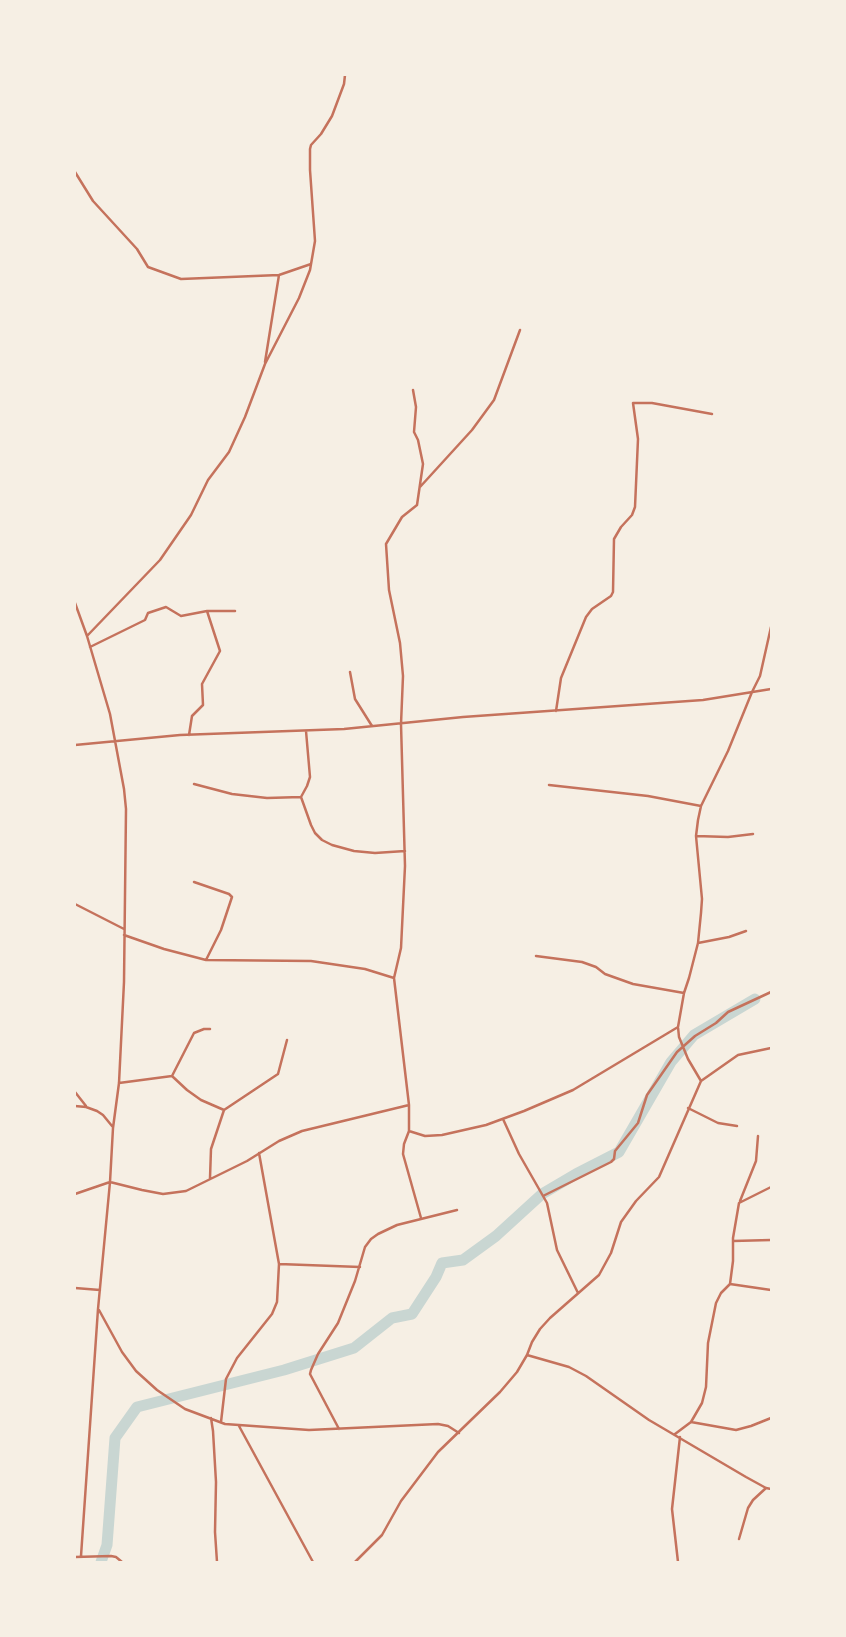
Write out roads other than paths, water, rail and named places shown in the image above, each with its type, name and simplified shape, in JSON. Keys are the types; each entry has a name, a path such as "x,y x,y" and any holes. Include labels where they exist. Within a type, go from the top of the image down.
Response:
{"street":[{"path":"87,636 160,560 191,515 208,480 230,452 264,364 299,298 311,264 315,241 310,149 311,145 322,134 332,116 344,84 345,75"},
{"path":"75,172 93,201 137,250 148,267 181,279 278,275 311,264"},
{"path":"264,364 278,275"},
{"path":"419,488 472,430 494,400 520,330"},
{"path":"413,390 416,407 414,432 423,464 417,505 402,517 386,544 389,590 400,643 402,664 404,851 401,948 394,978 410,1105 410,1131 404,1144 403,1154 421,1218"},
{"path":"556,711 562,678 586,617 592,609 611,596 614,539 621,527 632,515 635,507 638,439 633,403 652,403 712,414"},
{"path":"75,603 87,636 110,714 126,809 124,982 119,1083 113,1128 98,1309 81,1556"},
{"path":"90,647 145,620 148,613 166,607 181,616 207,611 235,611"},
{"path":"188,735 192,716 203,705 202,684 220,651 207,611"},
{"path":"700,1081 679,1037 678,1027 684,993 698,943 702,899 696,836 700,806 728,751 760,676 771,627"},
{"path":"350,672 355,699 372,726"},
{"path":"75,745 188,735 306,731 402,724 462,717 703,700 771,689"},
{"path":"306,731 310,777 302,797 315,833 322,840 332,845 354,851 375,853 404,851"},
{"path":"194,784 232,794 267,798 302,797"},
{"path":"549,785 648,796 700,806"},
{"path":"696,836 728,837 753,834"},
{"path":"194,882 229,894 232,897 221,930 206,960"},
{"path":"75,904 124,929"},
{"path":"698,943 729,937 746,931"},
{"path":"124,935 164,950 206,960 311,961 365,969 394,978"},
{"path":"536,956 582,962 596,966 604,974 633,984 684,993"},
{"path":"543,1196 611,1162 614,1159 615,1151 638,1123 647,1096 677,1052 728,1012 771,992"},
{"path":"410,1131 425,1136 442,1135 503,1119 573,1090 678,1027"},
{"path":"172,1076 194,1033 210,1029"},
{"path":"210,1178 211,1149 224,1110 278,1074 287,1040"},
{"path":"355,1562 382,1535 401,1501 438,1452 500,1392 517,1372 532,1342 550,1318 603,1269 622,1222 636,1200 659,1177 700,1081 738,1055 771,1049"},
{"path":"119,1083 172,1076"},
{"path":"172,1076 201,1100 224,1110"},
{"path":"75,1092 86,1107"},
{"path":"75,1194 110,1182 163,1194 186,1190 259,1153 278,1141 302,1131 410,1105"},
{"path":"75,1106 97,1110 113,1128"},
{"path":"688,1108 718,1123 737,1126"},
{"path":"503,1119 519,1154 550,1212 557,1250 578,1294"},
{"path":"675,1434 691,1422 699,1408 706,1387 708,1343 716,1303 721,1293 730,1284 734,1261 733,1241 739,1202 756,1162 758,1136"},
{"path":"221,1422 226,1379 237,1358 272,1314 277,1302 279,1264 259,1153"},
{"path":"739,1202 771,1187"},
{"path":"339,1429 310,1374 318,1354 338,1323 366,1247 371,1240 397,1225 457,1210"},
{"path":"733,1241 764,1242 771,1240"},
{"path":"279,1264 360,1267"},
{"path":"730,1284 771,1290"},
{"path":"75,1288 100,1290"},
{"path":"98,1309 122,1352 136,1371 157,1390 185,1409 221,1422 239,1426 309,1430 432,1424 448,1426 459,1433"},
{"path":"527,1355 569,1367 586,1376 649,1420 766,1488 771,1488"},
{"path":"211,1418 214,1431 217,1562"},
{"path":"691,1422 736,1430 771,1418"},
{"path":"239,1426 313,1562"},
{"path":"678,1562 672,1509 680,1438"},
{"path":"739,1539 748,1508 753,1500 766,1488"},
{"path":"75,1557 111,1556 116,1557 122,1562"}],"waterway":[{"path":"101,1562 107,1545 115,1438 137,1407 284,1370 354,1348 392,1318 412,1314 436,1277 442,1263 463,1260 496,1236 542,1194 619,1152 671,1062 694,1035 755,999"}]}
